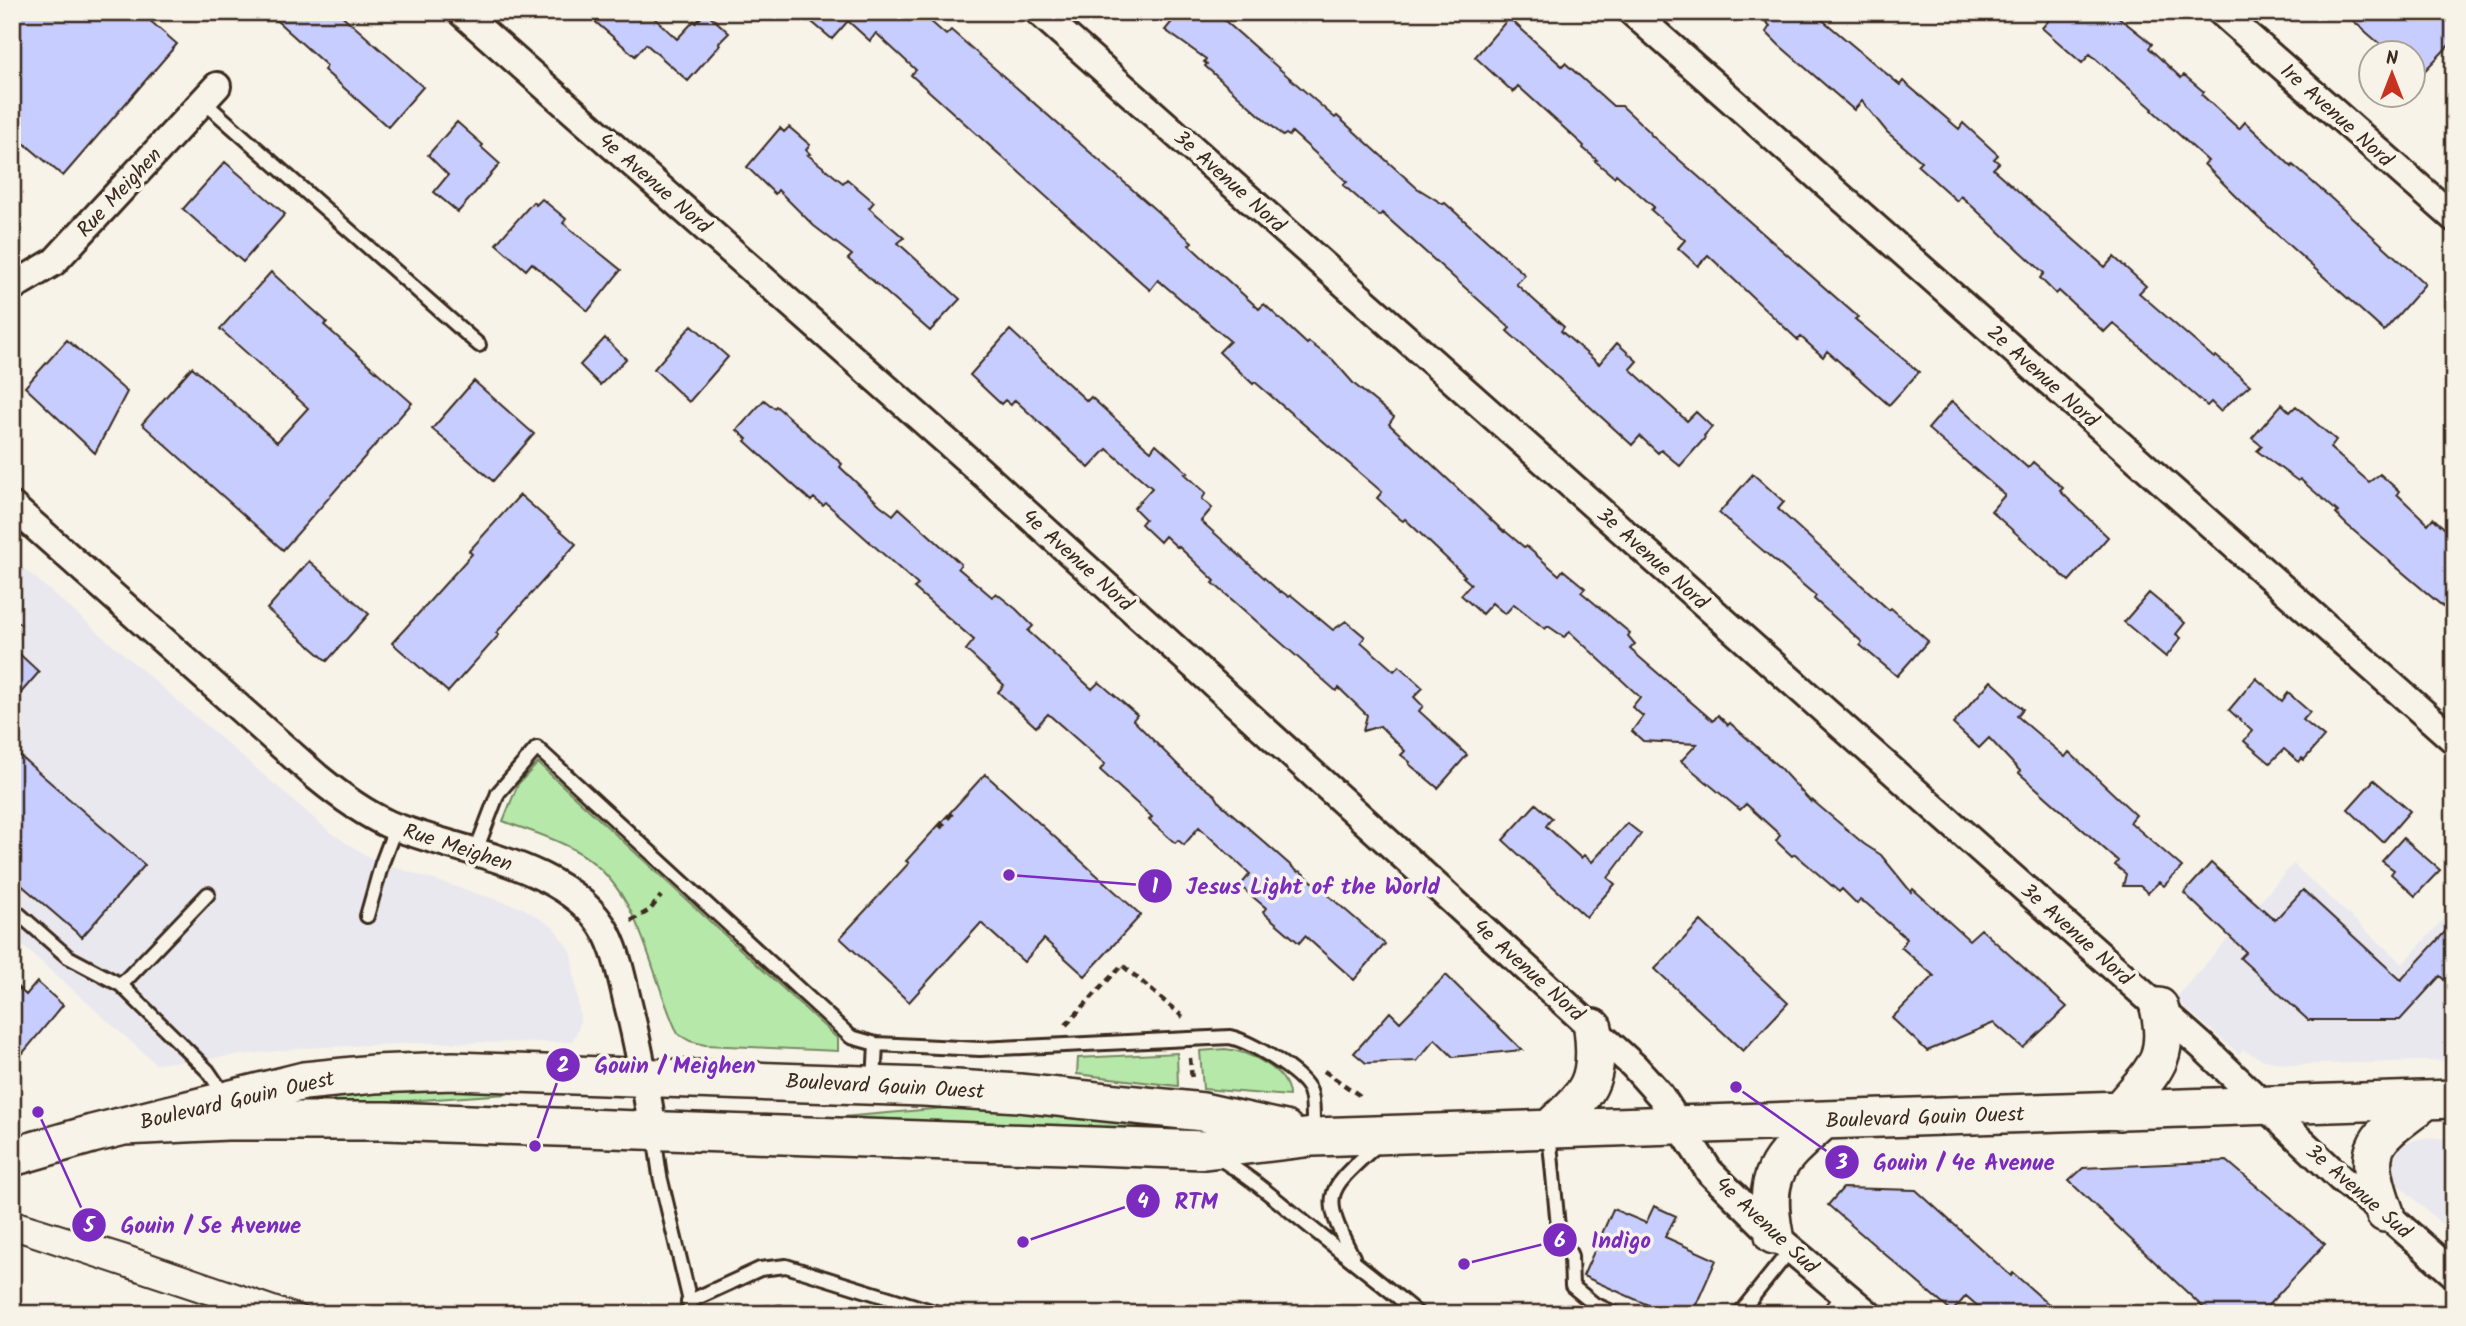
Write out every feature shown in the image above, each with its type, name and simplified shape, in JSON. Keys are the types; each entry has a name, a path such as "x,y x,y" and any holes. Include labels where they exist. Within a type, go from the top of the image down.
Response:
{"main road":[{"path":"2119,1111 2160,1059 2164,1036 2158,1007"},
{"path":"1548,1130 1588,1088 1596,1065 1593,1028"},
{"name":"Boulevard Gouin Ouest","path":"12,1157 303,1081 374,1074 453,1071 873,1085 1019,1093 1203,1112 1313,1136"},
{"path":"2385,1213 2373,1181 2374,1151 2390,1128 2441,1100"},
{"name":"Boulevard Gouin Ouest","path":"124,1126 332,1120 1205,1150 1313,1136 1388,1136 2441,1100"},
{"path":"1783,1242 1770,1204 1772,1178 1781,1160 1824,1120"}],"street":[{"name":"4e Avenue Nord","path":"461,12 978,469 1593,1028 1653,1086 1678,1125"},
{"name":"3e Avenue Nord","path":"1039,12 2266,1106"},
{"name":"2e Avenue Nord","path":"1632,12 2454,740"},
{"name":"1re Avenue Nord","path":"2221,12 2454,218"},
{"name":"Rue Meighen","path":"12,287 54,262 210,94"},
{"name":"Rue Meighen","path":"12,506 317,777 352,804 396,826 548,878 578,898 593,913 607,935 621,974 653,1130"},
{"name":"3e Avenue Sud","path":"2266,1106 2340,1178 2385,1213 2454,1274"},
{"name":"4e Avenue Sud","path":"1678,1125 1709,1171 1783,1242 1836,1304 1868,1314"}],"lane":[{"path":"210,94 479,345"},
{"path":"475,853 498,793 537,748 842,1029 863,1042 1002,1049 1230,1037 1250,1043 1266,1052 1306,1085 1312,1100 1313,1136"},
{"path":"367,916 396,826"},
{"path":"121,985 208,894"},
{"path":"12,908 68,957 121,985 208,1071 227,1100"},
{"path":"873,1085 876,1044"},
{"name":"Rue Meighen","path":"653,1130 660,1176 691,1308"},
{"path":"1548,1130 1558,1227 1571,1256 1572,1286 1594,1304 1616,1314"},
{"path":"1355,1260 1336,1223 1332,1195 1349,1171 1388,1136"},
{"path":"1205,1150 1255,1181 1418,1314"},
{"path":"1739,1314 1783,1242"},
{"path":"691,1308 760,1269 786,1266 941,1314"}],"path":[{"path":"12,634 20,623"},
{"path":"940,828 953,812"},
{"path":"627,923 642,916 661,896"},
{"path":"1063,1028 1122,965 1186,1019"},
{"path":"1190,1052 1193,1091"},
{"path":"751,1314 747,1308 780,1306 804,1314"}],"shaded area":[{"path":"12,558 331,833 375,861 523,908 553,927 571,952 580,1016 579,1027 572,1042 416,1043 305,1048 156,1064 12,936"},
{"path":"2293,864 2403,964 2454,907 2454,1060 2293,1065 2264,1060 2243,1050 2239,1054 2175,999"},
{"path":"2454,1138 2454,1235 2393,1178 2392,1161 2403,1145 2418,1139"}],"green space":[{"path":"538,763 838,1039 838,1051 705,1045 678,1034 640,932 629,907 614,885 596,865 573,849 503,821 518,784"},
{"path":"1225,1049 1255,1058 1275,1070 1287,1087 1289,1096 1203,1089 1200,1051"},
{"path":"1177,1053 1178,1086 1077,1074 1078,1058"},
{"path":"445,1089 507,1091 507,1094 392,1102 334,1101 334,1093"},
{"path":"967,1106 1147,1124 1146,1131 842,1119"}],"building":[{"path":"12,12 140,12 177,44 63,176 12,133"},
{"path":"267,12 338,12 423,87 388,127 324,70 327,66"},
{"path":"584,12 648,12 677,39 706,12 729,33 688,81 646,44 635,56"},
{"path":"800,12 920,12 946,35 951,30 1192,242 1189,245 1259,309 1264,304 1307,344 1309,342 1333,360 1354,384 1394,417 1389,424 1504,532 1526,546 1559,575 1563,570 1585,588 1581,592 1630,633 1628,636 1635,644 1630,649 1713,721 1718,715 1728,725 1730,723 1780,768 1811,802 1812,800 1881,855 1911,892 1913,889 1969,940 1981,929 2067,1007 2023,1048 1994,1023 1927,1051 1892,1018 1934,976 1901,947 1907,939 1866,903 1860,900 1857,904 1842,889 1839,892 1795,854 1792,856 1776,841 1780,835 1746,804 1740,810 1681,761 1697,744 1643,741 1632,731 1643,716 1632,707 1640,697 1570,632 1564,637 1548,626 1545,629 1514,604 1505,614 1492,603 1482,614 1461,595 1471,584 1463,577 1465,576 1405,519 1400,519 1377,498 1382,492 1255,382 1253,384 1219,352 1230,341 1158,280 1150,290 911,75 916,70 876,33 870,41 848,21 832,39"},
{"path":"1180,12 1215,12 1417,188 1445,203 1525,275 1516,284 1564,327 1561,331 1599,364 1617,343 1637,361 1630,369 1687,421 1696,412 1712,427 1705,438 1680,466 1661,450 1658,453 1640,436 1632,445 1507,331 1510,328 1382,213 1379,216 1343,185 1347,182 1292,132 1289,136 1283,136 1205,66 1206,59 1165,30"},
{"path":"1756,12 1813,12 1900,85 1903,81 1959,129 1963,123 1998,155 1994,159 1999,163 1993,169 2105,267 2114,257 2146,286 2139,293 2214,358 2216,356 2250,385 2220,411 2211,402 2207,406 2113,323 2104,332 2059,291 2056,294 2040,278 2044,273 1961,196 1957,201 1917,165 1921,161 1887,132 1862,101 1854,110 1779,45 1766,32 1770,26"},
{"path":"2056,12 2112,12 2152,44 2149,48 2181,78 2184,75 2204,92 2202,95 2239,129 2245,122 2425,284 2384,331 2252,212 2204,164 2208,161 2153,109 2090,54 2082,63 2042,28"},
{"path":"2343,12 2454,12 2454,40 2428,67 2428,38 2373,38"},
{"path":"1509,18 1562,66 1565,63 1613,106 1622,106 1651,135 1858,317 1855,319 1919,372 1889,405 1827,351 1823,357 1801,337 1798,340 1708,255 1698,266 1678,248 1685,240 1651,210 1654,207 1616,174 1614,177 1595,161 1597,160 1584,146 1518,86 1513,92 1475,57"},
{"path":"457,122 500,164 458,212 434,192 448,175 428,155"},
{"path":"789,127 810,145 806,150 810,154 808,155 843,183 847,179 874,202 869,208 904,238 898,243 960,299 930,331 848,259 852,255 814,226 778,190 775,194 747,167 780,128 784,132"},
{"path":"225,162 285,214 243,262 183,209"},
{"path":"542,199 566,219 563,223 621,270 588,311 532,263 526,270 496,244 533,202 536,205"},
{"path":"271,272 327,322 324,325 412,403 283,550 142,424 192,367 277,442 308,408 220,329"},
{"path":"692,325 728,357 689,402 654,369"},
{"path":"1010,330 1087,401 1091,397 1151,451 1156,444 1188,473 1185,474 1206,493 1202,499 1212,508 1201,521 1280,592 1289,597 1291,595 1333,630 1346,621 1365,637 1361,642 1394,671 1399,666 1423,688 1414,697 1423,706 1419,711 1467,755 1438,788 1409,764 1401,755 1405,751 1380,726 1363,731 1367,715 1339,688 1336,691 1213,583 1215,581 1178,546 1165,536 1160,542 1141,524 1145,519 1134,508 1152,488 1107,449 1089,468 1015,400 1011,405 1005,400 1001,404 970,375"},
{"path":"605,338 626,359 600,385 580,365"},
{"path":"67,340 127,392 95,453 25,387"},
{"path":"474,381 534,434 493,481 432,429"},
{"path":"764,400 774,408 776,406 842,464 840,467 880,505 893,515 899,508 961,564 958,568 992,597 996,593 1016,609 1033,626 1028,631 1092,689 1099,682 1137,715 1133,720 1187,774 1215,795 1220,803 1298,872 1385,944 1354,980 1305,936 1299,943 1263,912 1266,908 1240,886 1250,874 1199,827 1184,845 1178,840 1175,843 1149,820 1152,817 1100,770 1105,764 1048,714 1036,727 998,692 1004,685 966,650 974,640 914,588 918,585 826,503 823,506 814,498 811,501 745,441 747,439 737,430"},
{"path":"1952,401 2028,468 2033,462 2063,488 2060,491 2108,537 2069,581 1991,511 2005,495 1928,429"},
{"path":"2282,404 2290,412 2296,406 2336,440 2330,448 2369,482 2380,474 2428,524 2433,518 2454,537 2454,616 2347,525 2336,514 2338,512 2300,479 2298,481 2257,451 2262,446 2252,438"},
{"path":"1753,474 1784,502 1778,509 1889,610 1891,608 1928,641 1897,676 1860,645 1862,642 1814,599 1816,596 1719,513"},
{"path":"520,495 576,544 496,633 499,635 448,692 392,643 472,554 469,551"},
{"path":"309,561 369,614 327,661 267,609"},
{"path":"2149,593 2185,623 2176,634 2181,638 2166,657 2124,622"},
{"path":"12,647 39,672 12,703"},
{"path":"2256,678 2282,701 2288,693 2310,712 2303,720 2324,737 2304,760 2302,758 2299,762 2284,749 2270,763 2244,741 2252,731 2229,710"},
{"path":"1991,681 2023,709 2017,716 2065,757 2069,752 2136,815 2130,822 2182,867 2164,886 2159,882 2148,893 2140,886 2123,886 2126,874 2115,865 2118,861 2019,773 1989,738 1979,748 1953,724"},
{"path":"12,749 145,865 82,937 12,877"},
{"path":"985,774 1141,915 1085,976 1044,939 1024,962 981,923 909,1002 840,938"},
{"path":"2374,780 2410,811 2383,842 2348,809"},
{"path":"1536,804 1552,818 1546,826 1581,858 1584,855 1592,862 1627,823 1641,834 1608,878 1615,884 1586,917 1503,840"},
{"path":"2403,838 2440,870 2415,896 2391,874 2394,870 2382,861"},
{"path":"2211,863 2275,920 2303,890 2401,980 2454,922 2454,989 2440,976 2400,1020 2308,1020 2240,958 2246,952 2184,893"},
{"path":"1701,921 1788,1003 1743,1051 1655,969"},
{"path":"1446,975 1522,1050 1453,1057 1435,1039 1417,1061 1366,1063 1354,1053 1390,1012 1400,1022"},
{"path":"12,982 26,995 37,982 63,1005 12,1066"},
{"path":"2227,1161 2325,1244 2260,1314 2210,1314 2069,1181 2083,1168"},
{"path":"1843,1188 1916,1190 2011,1276 2013,1273 2060,1314 1987,1314 1966,1296 1952,1312 1828,1205"},
{"path":"1654,1206 1676,1216 1665,1237 1716,1260 1692,1314 1668,1314 1583,1276 1613,1209 1646,1223"}],"tram line":[{"path":"12,1209 128,1245 327,1314"},
{"path":"12,1240 235,1314"}],"place":[{"name":"Jesus Light of the World","path":"1009,875"},
{"name":"Gouin / 4e Avenue","path":"1736,1087"},
{"name":"Gouin / 5e Avenue","path":"38,1112"},
{"name":"Gouin / Meighen","path":"535,1146"},
{"name":"RTM","path":"1023,1242"},
{"name":"Indigo","path":"1464,1264"}]}
